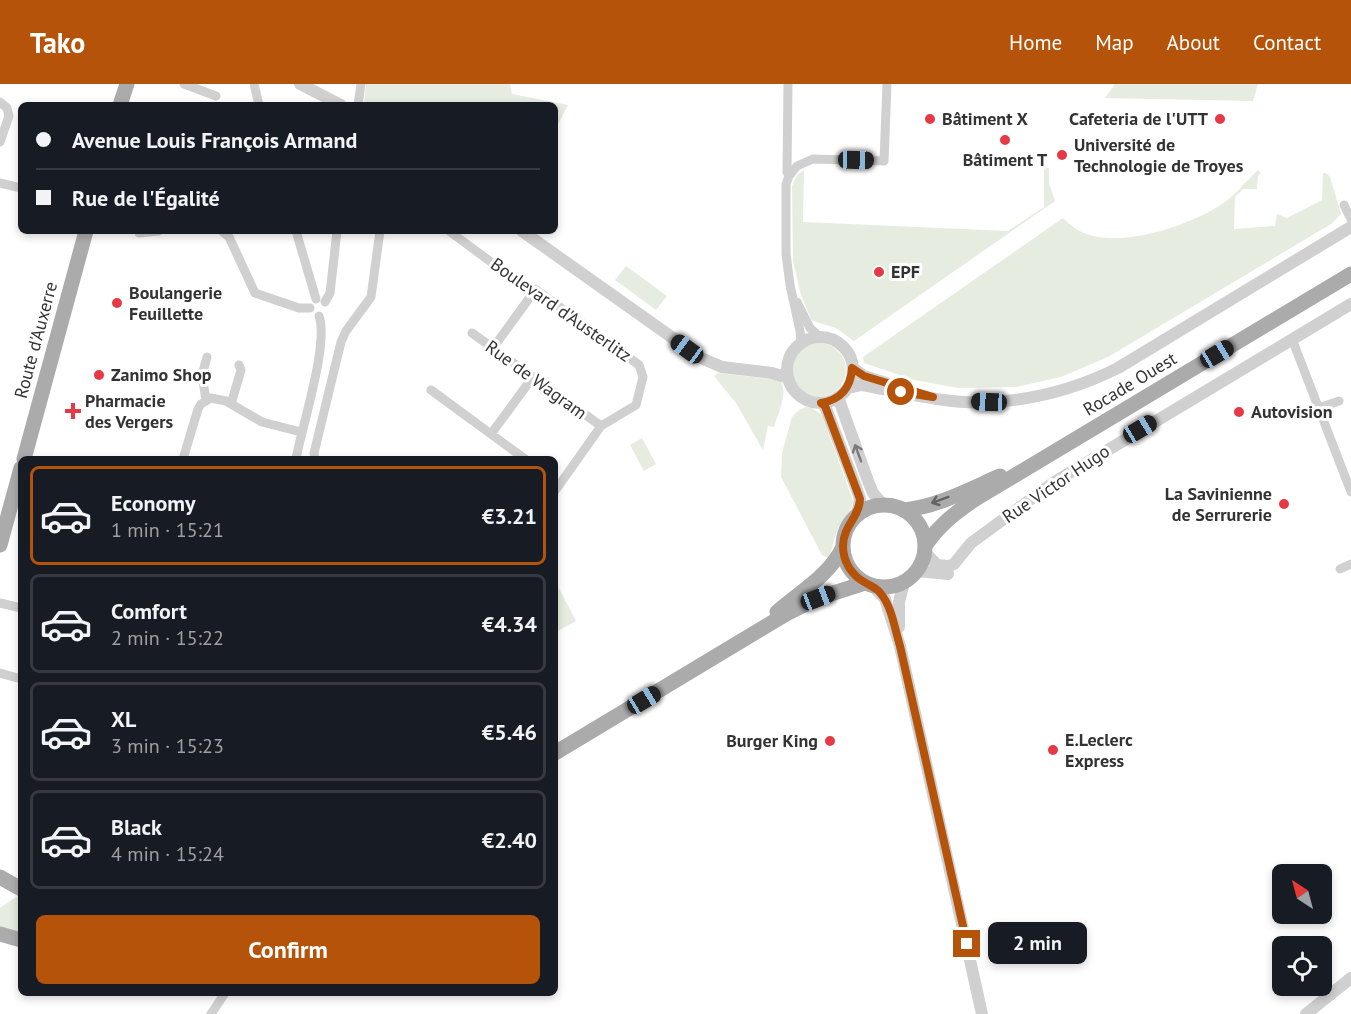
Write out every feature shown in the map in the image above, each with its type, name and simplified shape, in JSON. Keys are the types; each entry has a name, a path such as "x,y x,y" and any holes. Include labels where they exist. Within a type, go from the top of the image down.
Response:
{"main road":[{"path":"121,102 127,84"},
{"name":"Route d'Auxerre","path":"25,456 85,234"},
{"name":"Rocade Ouest","path":"925,549 934,533 948,518 977,498 1351,274"},
{"name":"Rocade Ouest","path":"904,510 942,500 1052,453"},
{"path":"0,545 18,479"},
{"path":"752,633 824,574 838,558 848,526 857,515 883,505 904,510 920,525 925,549 917,571 904,582 884,588 869,584 849,568 844,558 843,547"},
{"path":"558,751 752,633 818,598 869,584"},
{"path":"0,877 18,887"},
{"path":"0,934 18,938"}],"street":[{"path":"184,84 216,96"},
{"path":"254,84 259,102"},
{"path":"300,84 335,102"},
{"path":"358,102 361,84"},
{"path":"788,84 787,172 789,176"},
{"path":"801,343 790,285 786,248 786,184 797,165 810,160 884,161 887,84"},
{"path":"0,102 7,108 9,116 0,142"},
{"path":"0,183 18,187"},
{"path":"1344,205 1351,219"},
{"path":"848,387 862,386 961,402 989,402 1050,394 1090,381 1118,368 1351,227"},
{"path":"226,234 255,293 298,308 310,308"},
{"path":"297,234 320,300 326,310 319,316"},
{"path":"297,456 315,379 323,326 319,316 312,313 310,304 330,293 337,234"},
{"path":"314,456 346,331 371,297 380,234"},
{"name":"Boulevard d'Austerlitz","path":"453,234 533,293 536,289 639,365 644,377 636,405 601,426"},
{"path":"526,234 701,358 722,367 782,375 788,378"},
{"path":"790,285 810,328 820,337"},
{"path":"493,348 533,293"},
{"name":"Rue Victor Hugo","path":"925,549 937,565 954,564 971,543 1053,483 1351,304"},
{"name":"Rue de Wagram","path":"472,333 601,426"},
{"path":"821,403 838,397 848,387 852,378 852,368 845,349 834,340 820,337 801,343 793,351 788,360 788,378 792,389 799,395 825,406 860,499 857,515"},
{"path":"1293,339 1319,408 1346,465 1351,492"},
{"path":"206,400 202,375 207,357"},
{"path":"738,369 772,365 788,360"},
{"path":"231,404 241,370 239,365"},
{"path":"852,368 864,376 933,397"},
{"path":"491,434 533,377"},
{"path":"431,390 521,456"},
{"path":"838,397 868,482 873,493 883,505"},
{"path":"184,456 198,409 211,398 231,404 262,422 301,432"},
{"path":"1319,408 1339,401"},
{"path":"558,482 601,426"},
{"name":"Rue Victor Hugo","path":"917,571 953,573 960,568 980,537"},
{"path":"1340,569 1351,564"},
{"path":"900,646 899,602 904,582"},
{"path":"869,584 882,594 900,646 982,1014"},
{"path":"0,603 18,607"},
{"path":"0,673 18,678"},
{"path":"1306,1014 1351,978"},
{"path":"211,1014 223,996"}],"shaded area":[{"path":"366,84 510,84 512,94 553,102 364,102"},
{"path":"1115,84 1258,84 1253,101 1105,98"},
{"path":"558,103 568,105 558,124"},
{"name":"EPF","path":"1044,168 1049,168 1049,183 1055,201 854,341 836,328 811,319 801,295 793,261 792,186 797,175 804,170 803,222 1008,231 1044,207"},
{"path":"1258,170 1261,173 1258,176 1257,189 1243,189 1235,197 1234,229 1275,226 1277,214 1287,218 1322,200 1323,173 1330,177 1341,214 1331,224 1108,357 1061,377 1016,387 958,388 915,380 864,363 863,357 1063,218 1072,226 1090,235 1124,238 1143,235 1182,224 1216,208 1229,199"},
{"path":"626,266 667,296 656,310 615,280"},
{"path":"819,343 829,345 838,351 844,360 846,370 844,380 838,389 829,395 819,397 809,395 800,389 794,380 792,370 794,360 800,351 809,345"},
{"path":"718,373 780,380 783,391 782,403 774,427 768,426 763,450 736,403 714,376"},
{"path":"806,407 822,415 853,501 851,509 837,531 828,558 822,555 781,477 782,453 792,417"},
{"path":"642,438 656,464 644,471 630,445"},
{"path":"558,587 576,621 558,631"},
{"path":"18,896 18,933 0,930 0,908"}],"place":[{"name":"Bâtiment X","path":"930,119"},
{"name":"Cafeteria de l'UTT","path":"1220,119"},
{"name":"Bâtiment T","path":"1005,140"},
{"name":"Université de Technologie de Troyes","path":"1062,155"},
{"name":"EPF","path":"879,272"},
{"name":"Boulangerie Feuillette","path":"117,303"},
{"name":"Zanimo Shop","path":"99,375"},
{"name":"Pharmacie des Vergers","path":"73,411"},
{"name":"Autovision","path":"1239,412"},
{"name":"La Savinienne de Serrurerie","path":"1284,504"},
{"name":"Burger King","path":"830,741"},
{"name":"E.Leclerc Express","path":"1053,750"}],"route":[{"path":"901,392 933,397 864,376 852,368 852,378 843,393 833,400 821,403 825,406 860,499 857,515 848,526 843,540 844,558 856,576 882,594 887,604 900,646 967,944"}]}
